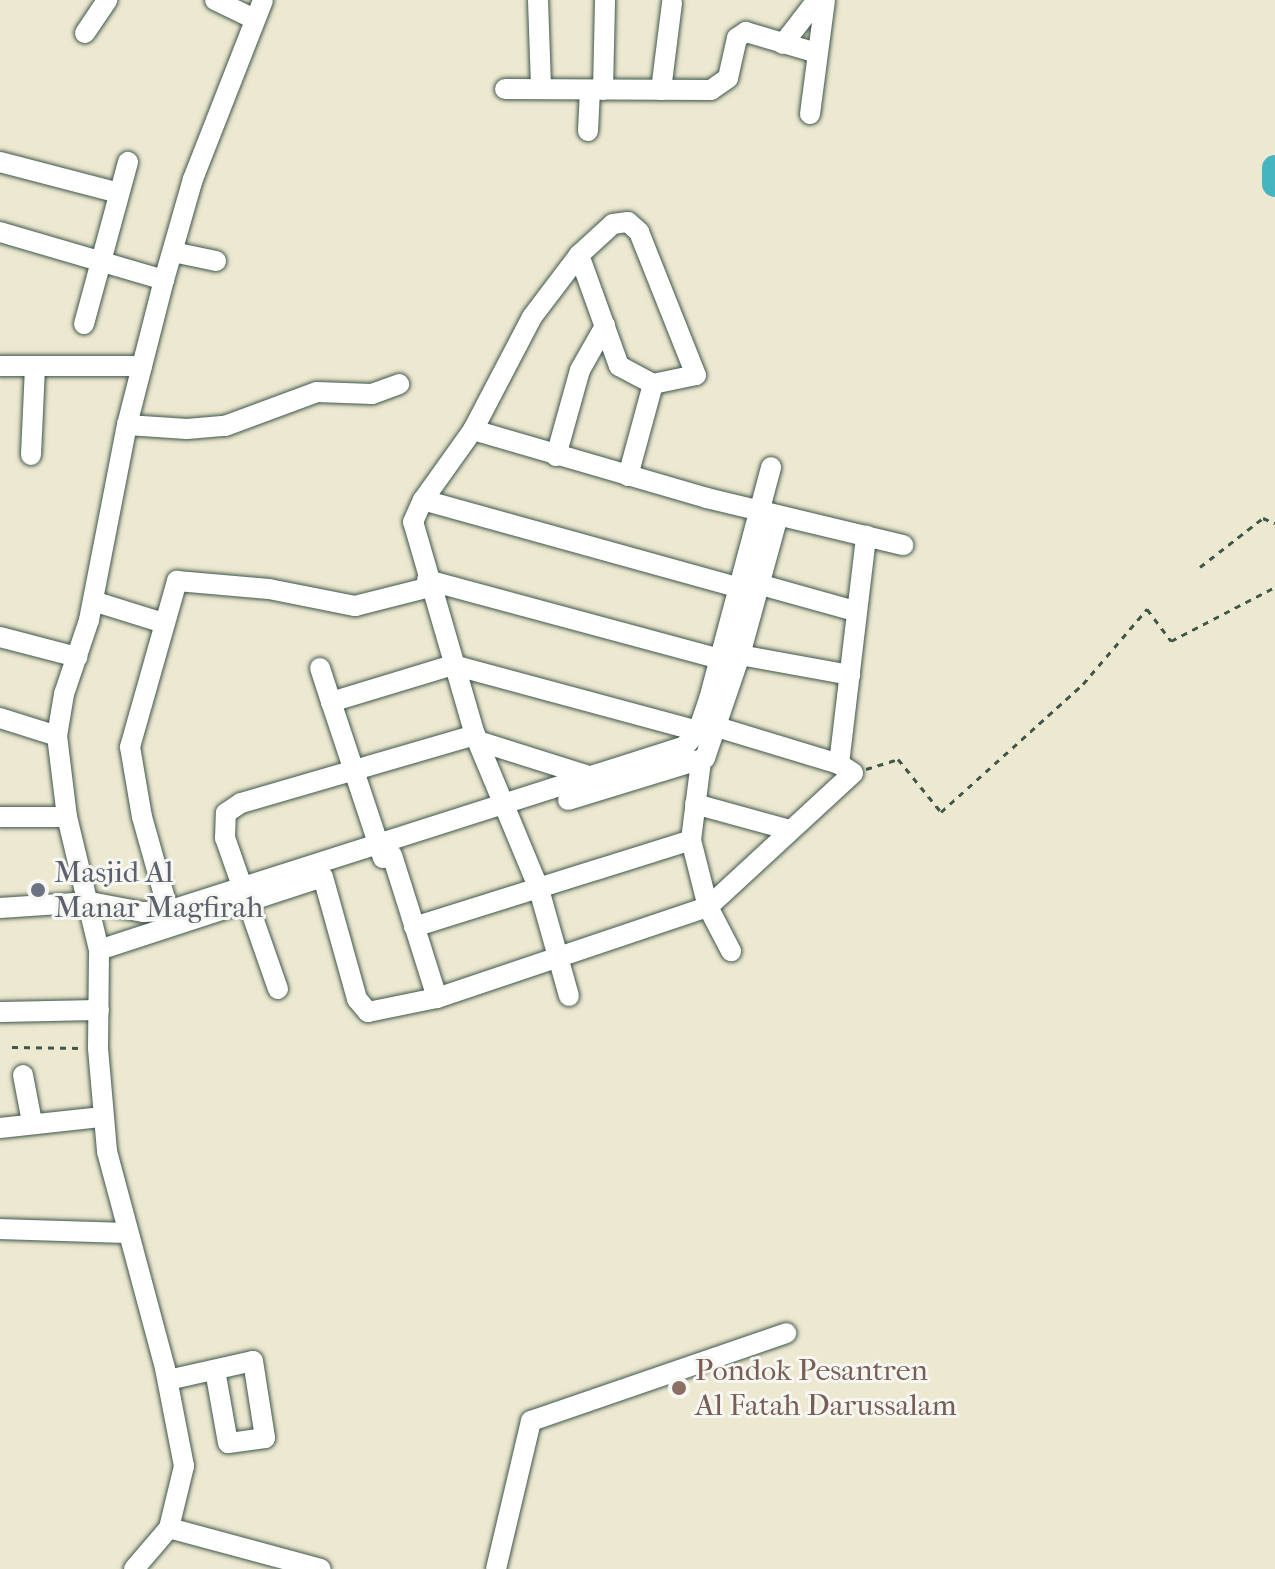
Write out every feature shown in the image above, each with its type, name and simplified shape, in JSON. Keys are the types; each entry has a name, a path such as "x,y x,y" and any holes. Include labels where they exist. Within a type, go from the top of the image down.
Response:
{"street":[{"path":"85,33 107,0"},
{"path":"134,1569 169,1528 184,1466 168,1380 125,1233 102,1117 98,1048 99,950 90,902 67,817 57,736 93,601 127,425 164,280 193,179 258,9 215,0"},
{"path":"538,0 541,86"},
{"path":"588,131 596,90 605,0"},
{"path":"783,44 817,0"},
{"path":"810,114 825,0"},
{"path":"661,90 672,3"},
{"path":"505,89 541,86 596,90 711,90 728,78 740,34 817,53"},
{"path":"0,162 119,193"},
{"path":"84,324 104,262 128,162"},
{"path":"569,996 539,889 476,738 428,583 413,522 423,500 473,430 532,317 579,255 613,224 628,222 639,232 696,375 653,384 619,366 579,255"},
{"path":"0,232 164,280"},
{"path":"173,252 216,261"},
{"path":"556,456 580,370 605,326"},
{"path":"0,366 142,366"},
{"path":"31,455 35,366"},
{"path":"127,425 225,426 317,392 372,394 399,384"},
{"path":"628,476 653,384"},
{"path":"473,430 769,514 903,545"},
{"path":"731,951 708,907 691,840 707,729 751,588 769,514 771,467"},
{"path":"423,500 751,588 855,611"},
{"path":"323,877 360,1006 381,1013 437,998 708,907 846,768 855,611 866,536"},
{"path":"170,917 142,817 130,747 174,586 184,578 355,606 428,583 730,657 850,675"},
{"path":"93,601 163,623"},
{"path":"0,637 77,657"},
{"path":"331,702 453,665 707,729 846,768"},
{"path":"320,668 352,773 414,927 437,998"},
{"path":"0,718 57,736"},
{"path":"245,893 323,877 671,753 707,729"},
{"path":"278,989 225,838 226,813 241,803 476,738 595,778"},
{"path":"508,811 701,761"},
{"path":"695,804 786,829"},
{"path":"0,817 67,817"},
{"path":"414,927 691,840"},
{"path":"99,950 170,917 385,853"},
{"path":"0,908 90,902 170,917"},
{"path":"0,1012 99,1010"},
{"path":"23,1075 32,1122"},
{"path":"0,1128 32,1122 102,1117"},
{"path":"0,1229 125,1233"},
{"path":"496,1569 531,1421 786,1333"},
{"path":"168,1380 215,1370"},
{"path":"169,1528 283,1564 321,1569"}],"path":[{"path":"1200,567 1263,518 1275,523"},
{"path":"846,768 898,759 941,812 1083,684 1147,609 1171,641 1275,587"},
{"path":"12,1047 98,1048"}],"waterway":[{"path":"1275,168 1275,184"}],"place":[{"name":"Masjid Al Manar Magfirah","path":"38,890"},
{"name":"Pondok Pesantren Al Fatah Darussalam","path":"679,1388"}]}
